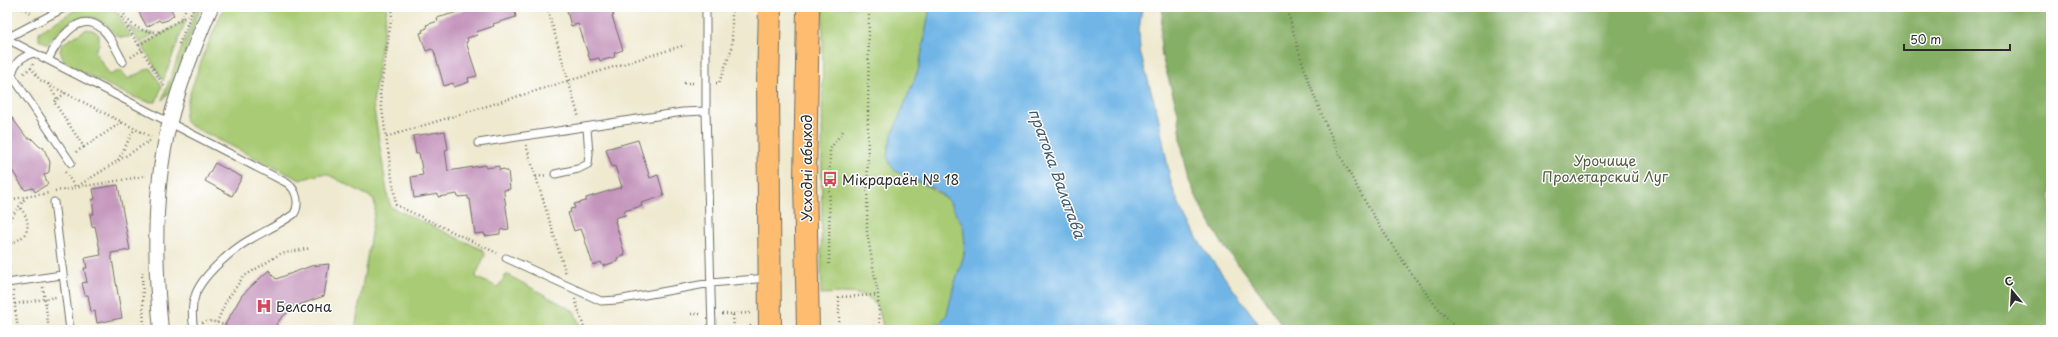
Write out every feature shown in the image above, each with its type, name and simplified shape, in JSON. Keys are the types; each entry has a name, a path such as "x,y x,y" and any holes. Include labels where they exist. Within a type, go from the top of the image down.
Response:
{"main road":[{"path":"770,7 768,83 770,330"},
{"name":"Усходні абыход","path":"808,7 805,180 808,330"}],"street":[{"path":"161,330 158,292 157,223 162,165 169,122 187,65 211,7"}],"lane":[{"path":"7,39 66,7"},
{"path":"706,7 706,111 712,330"},
{"path":"48,60 56,45 66,32 77,26 88,23 97,25 103,30 123,62"},
{"path":"7,39 287,182 294,189 296,197 296,210 294,214 248,240 226,258 203,282 195,294 194,330"},
{"path":"12,76 14,65 18,60 34,53"},
{"path":"7,68 71,163"},
{"path":"478,143 683,112 706,111"},
{"path":"555,174 578,169 588,164 589,154 584,128"},
{"path":"54,202 70,330"},
{"path":"506,258 594,299 610,301 711,283 769,277"},
{"path":"7,283 62,275"}],"path":[{"path":"7,11 13,7"},
{"path":"19,7 34,14"},
{"path":"115,7 164,86"},
{"path":"121,7 127,19 140,29 148,31 163,30"},
{"path":"180,20 187,7"},
{"path":"393,7 380,95 396,205 506,258"},
{"path":"547,7 584,128"},
{"path":"714,83 719,83 732,48 732,7"},
{"path":"869,7 866,232 878,295 880,330"},
{"path":"1287,7 1321,112 1355,183 1385,235 1419,284 1458,330"},
{"path":"139,45 191,13"},
{"path":"386,137 685,45"},
{"path":"684,83 695,83"},
{"path":"57,99 47,84 135,128 151,138 76,188"},
{"path":"65,93 54,102 84,147 122,122"},
{"path":"118,161 135,128"},
{"path":"829,264 830,149 843,131"},
{"path":"524,137 585,330"},
{"path":"7,200 146,176"},
{"path":"7,223 26,196"},
{"path":"7,244 21,240 27,232 27,221 19,206"},
{"path":"214,330 225,303 243,277 280,254 311,248"},
{"path":"39,285 43,286 49,330"},
{"path":"7,289 19,287"},
{"path":"839,330 838,297 878,295"},
{"path":"15,304 65,296"},
{"path":"721,314 751,313 750,330"},
{"path":"691,314 702,314"},
{"path":"733,314 734,330"}],"green space":[{"path":"80,7 113,7 131,36 118,36 103,22 95,18 87,17 72,21 58,31 48,44 39,40 39,32"},
{"path":"197,7 201,7 172,87 167,96 162,100"},
{"path":"224,7 387,7 373,103 388,198 391,207 483,250 485,255 476,275 477,278 498,287 506,275 508,275 574,311 582,330 355,330 375,209 374,199 327,174 321,174 300,180 189,125 185,121 185,112 194,82"},
{"path":"823,7 930,7 919,68 888,147 904,176 929,187 940,194 950,203 962,224 965,238 963,257 953,288 948,313 935,330 883,330 881,316 871,299 855,294 821,294"},
{"name":"Урочище Пролетарский Луг","path":"1163,7 2051,7 2051,330 1285,330 1264,298 1223,245 1203,211 1189,181 1182,147 1178,112 1162,57 1160,38"},
{"path":"186,20 163,81 142,45"},
{"path":"128,25 139,32 155,33 140,43"},
{"path":"87,29 95,31 99,35 99,44 95,52 110,75 121,70 128,79 149,68 151,69 162,86 156,102 148,102 125,93 64,62 60,51 62,44"}],"water":[{"name":"пратока Валатава","path":"930,7 1142,7 1139,31 1140,52 1158,115 1171,183 1178,202 1201,245 1263,330 935,330 947,314 954,285 964,255 965,244 963,226 949,201 935,189 895,171 887,156 892,135 919,68"}],"building":[{"path":"136,7 170,7 174,15 168,20 161,22 159,20 147,27"},
{"path":"475,7 514,7 516,17 493,24 494,26 476,32 477,35 467,38 468,41 466,42 477,76 468,78 469,82 454,87 453,83 444,86 434,51 432,49 426,51 420,33 423,32 422,30 427,28 426,25 438,21 437,18"},
{"path":"566,7 611,7 614,16 612,16 623,50 614,53 615,57 600,61 599,58 590,60 579,26 578,24 571,26"},
{"path":"7,111 27,138 31,138 40,147 43,147 50,162 49,172 44,175 48,184 35,192 33,188 25,190 7,163"},
{"path":"445,131 448,149 445,150 448,171 486,165 486,168 499,166 499,170 504,169 505,171 508,171 510,189 504,190 504,193 509,229 500,230 500,234 485,236 484,233 475,234 470,199 468,199 468,196 458,197 457,194 438,197 438,194 414,198 411,177 423,175 419,153 416,154 413,136"},
{"path":"638,140 650,178 658,175 664,196 641,203 642,206 624,211 625,215 615,218 625,255 617,258 618,261 603,266 601,262 593,265 582,231 580,229 574,231 568,213 571,212 570,209 575,208 574,204 586,201 586,198 622,187 615,166 612,167 606,149"},
{"path":"215,163 242,177 232,196 205,181"},
{"path":"118,185 130,250 111,253 122,318 97,323 95,311 91,312 88,295 85,295 82,283 87,282 84,268 87,268 85,258 101,255 95,226 92,227 90,214 94,214 92,200 95,199 93,189"},
{"path":"329,264 324,296 296,306 281,318 272,330 222,330 242,295 269,270 276,279 311,266"}],"place":[{"name":"Мікрараён № 18","path":"830,179"},
{"name":"Белсона","path":"264,306"}]}
